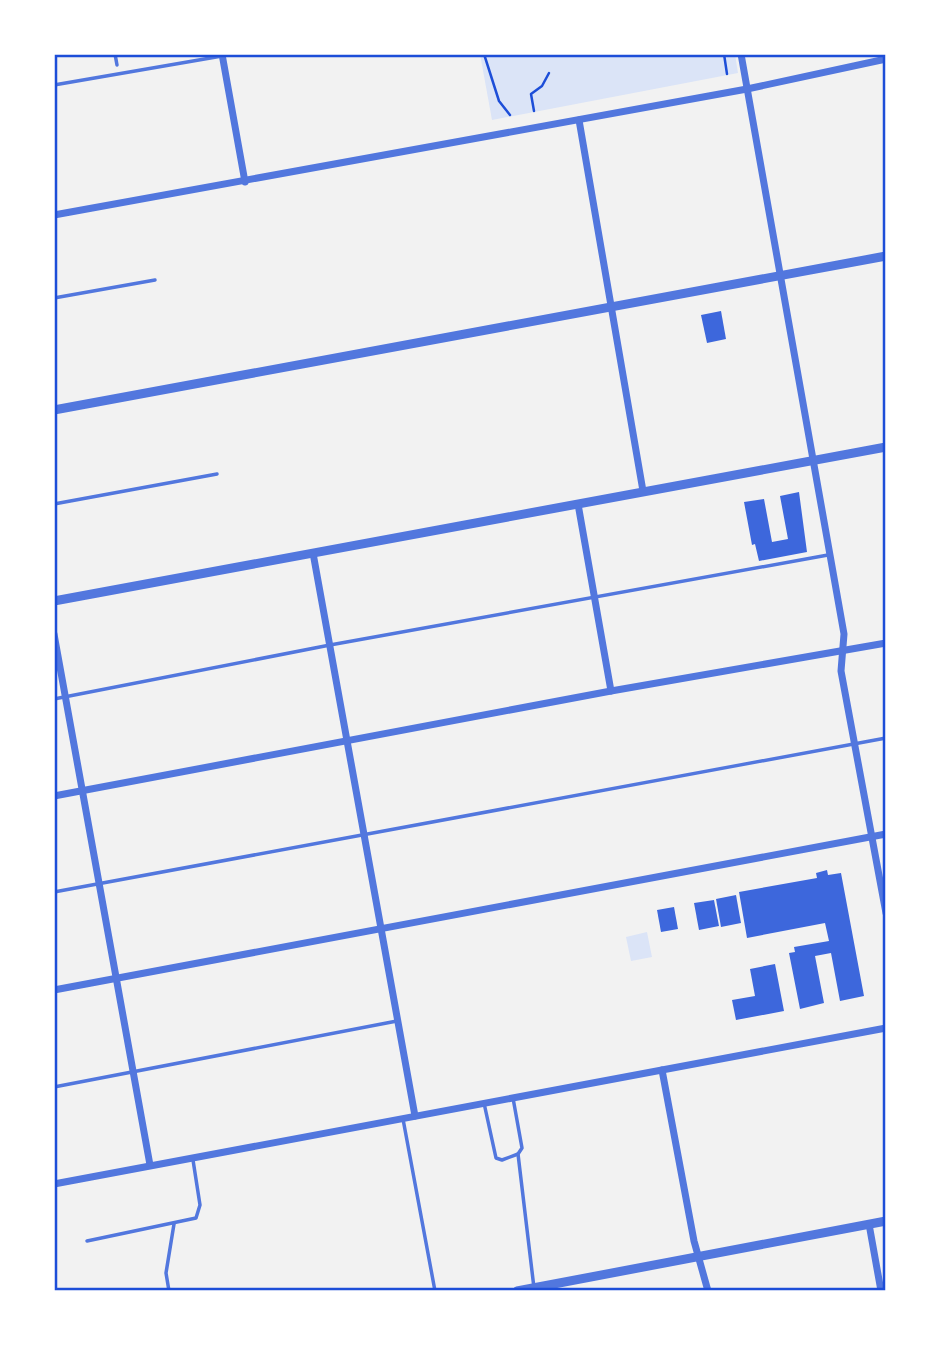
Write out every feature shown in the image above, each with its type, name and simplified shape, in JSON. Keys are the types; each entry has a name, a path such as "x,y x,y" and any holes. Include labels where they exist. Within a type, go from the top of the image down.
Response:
{"street":[{"path":"741,54 844,634 841,671 886,913"},
{"path":"222,55 245,182"},
{"path":"54,215 747,89 886,59"},
{"path":"579,120 643,491"},
{"path":"54,410 886,256"},
{"path":"54,601 886,447"},
{"path":"578,504 611,691"},
{"path":"313,553 415,1116"},
{"path":"54,634 150,1165"},
{"path":"54,796 611,691 886,643"},
{"path":"54,990 886,834"},
{"path":"54,1184 886,1028"},
{"path":"662,1070 708,1291"},
{"path":"517,1291 886,1221"},
{"path":"869,1224 881,1291"}],"lane":[{"path":"115,54 117,65"},
{"path":"54,85 222,55"},
{"path":"54,298 155,280"},
{"path":"54,504 217,474"},
{"path":"54,699 330,645 830,555"},
{"path":"54,892 886,738"},
{"path":"54,1087 397,1021"},
{"path":"484,1103 496,1158 502,1160 518,1154 522,1148 513,1098"},
{"path":"403,1119 435,1291"},
{"path":"518,1154 534,1289"},
{"path":"87,1241 195,1218 199,1212 192,1158"},
{"path":"170,1291 166,1273 174,1224"}],"path":[{"path":"484,54 499,101 510,115"},
{"path":"724,54 727,74"},
{"path":"534,111 531,94 542,86 548,73"}],"shaded area":[{"path":"480,54 735,54 738,73 492,120"},
{"path":"647,932 652,957 631,961 626,937"}],"building":[{"path":"721,311 726,339 707,343 701,315"},
{"path":"799,492 807,552 759,561 755,544 752,545 744,502 764,499 772,542 788,539 780,496"},
{"path":"827,870 828,875 841,873 864,996 840,1001 831,953 815,956 824,1003 800,1009 789,953 795,952 794,947 829,941 825,923 747,938 739,892 817,878 816,873"},
{"path":"736,895 741,923 721,927 716,899"},
{"path":"714,900 719,926 699,930 694,903"},
{"path":"674,907 678,929 661,932 657,910"},
{"path":"775,964 784,1011 736,1020 732,1000 755,996 750,969"}]}
